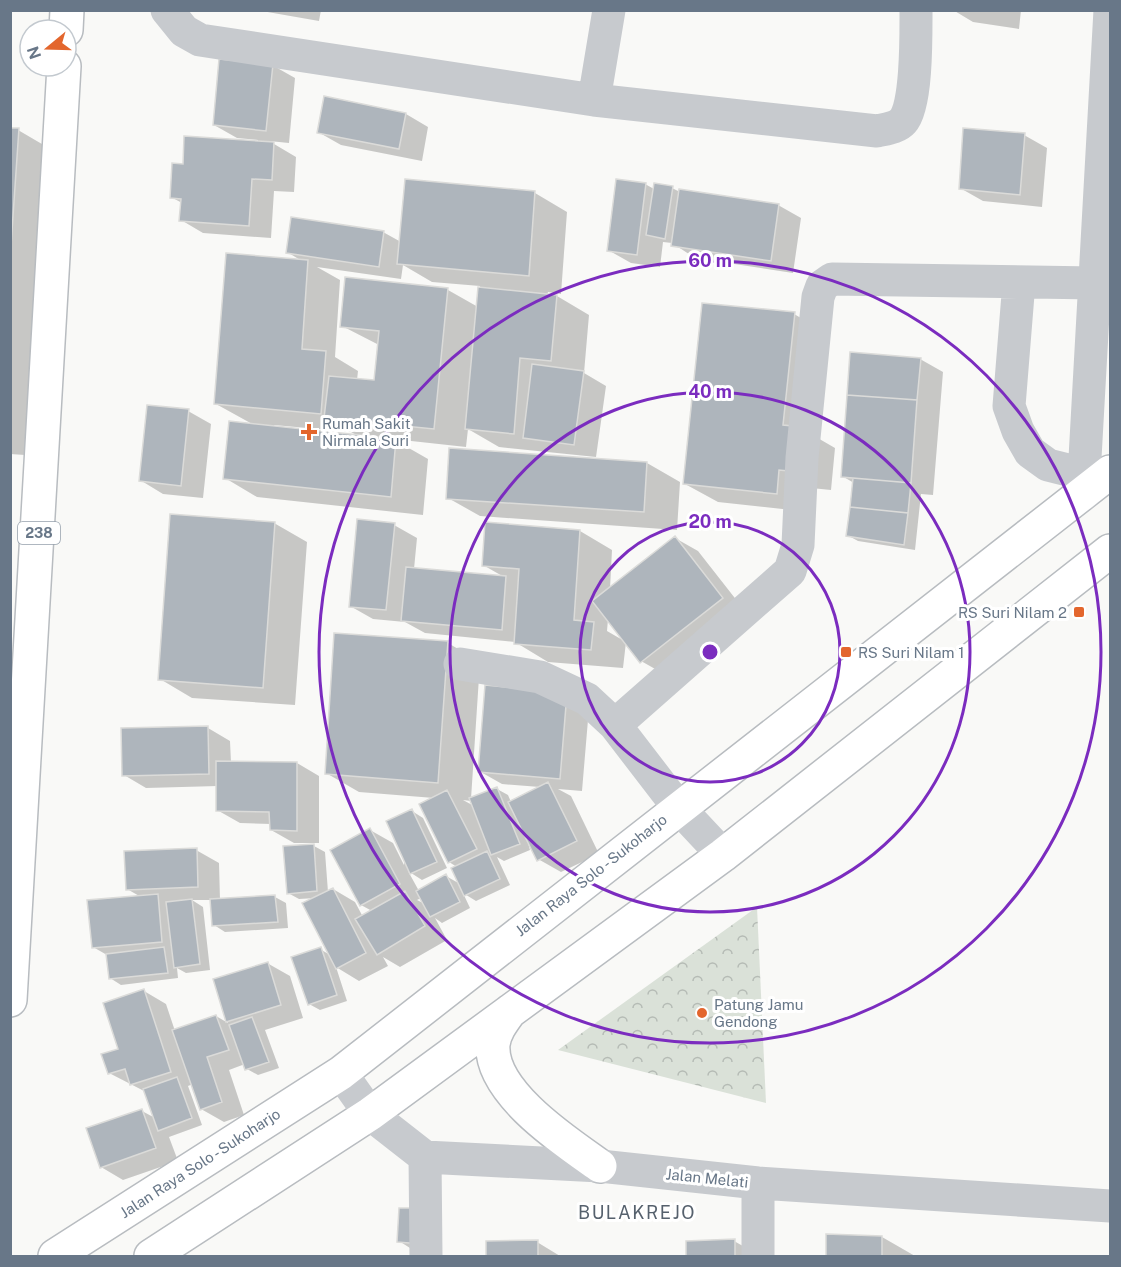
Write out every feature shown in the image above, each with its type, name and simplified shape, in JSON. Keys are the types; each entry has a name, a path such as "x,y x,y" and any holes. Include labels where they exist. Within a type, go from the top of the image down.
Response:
{"main road":[{"name":"238","path":"10,1000 17,816 63,78"},
{"name":"Jalan Raya Solo - Sukoharjo","path":"55,1257 341,1072 1093,480"},
{"path":"151,1257 370,1114 723,855 1110,551"},
{"path":"513,1007 497,1029 494,1043 495,1059 505,1081 517,1099 547,1128 600,1166"}],"street":[{"path":"167,10 184,31 200,39 594,100 877,131 892,128 903,122 909,110 916,51 916,10"},
{"path":"594,100 609,10"},
{"path":"1019,282 1010,406 1018,431 1030,452 1048,465 1093,480 1095,283 1110,10"},
{"path":"615,725 790,571 798,544 801,458 818,297 826,282 832,279 1095,283"},
{"path":"460,664 540,677 587,699 615,725 678,807 723,855"},
{"path":"341,1072 370,1114 425,1158 426,1257"},
{"name":"Jalan Melati","path":"425,1158 600,1166 758,1183 1110,1206"},
{"path":"758,1183 758,1257"}],"green space":[{"path":"757,907 766,1103 558,1050"}],"building":[{"path":"219,59 273,64 266,131 213,125"},
{"path":"324,96 406,113 399,149 317,133"},
{"path":"10,128 19,128 10,260"},
{"path":"963,128 1025,133 1020,195 959,189"},
{"path":"184,136 274,142 272,180 252,179 249,226 179,221 181,199 170,198 172,163 183,164"},
{"path":"405,179 535,191 529,276 397,264"},
{"path":"616,179 646,183 637,255 607,251"},
{"path":"654,183 673,186 665,239 646,235"},
{"path":"679,189 779,204 771,261 671,246"},
{"path":"291,217 384,231 379,267 286,253"},
{"path":"226,253 308,260 302,349 326,351 321,414 214,404"},
{"path":"345,277 448,288 434,429 324,418 329,376 374,380 379,331 340,327"},
{"path":"478,287 557,295 551,361 520,358 514,434 465,429"},
{"path":"702,303 795,312 783,425 803,427 799,472 779,470 777,494 683,484"},
{"path":"850,352 921,358 917,400 847,395"},
{"path":"532,364 584,371 574,445 523,438"},
{"path":"847,395 917,400 911,483 841,477"},
{"path":"147,405 189,409 181,486 139,481"},
{"path":"229,421 396,439 391,497 223,479"},
{"path":"449,448 647,462 644,512 446,499"},
{"path":"853,478 911,483 908,513 850,507"},
{"path":"850,507 908,513 904,545 846,536"},
{"path":"170,514 275,522 263,688 158,680"},
{"path":"357,519 395,523 386,610 349,607"},
{"path":"485,522 580,530 574,620 594,622 591,650 514,644 519,569 482,566"},
{"path":"675,536 723,598 640,663 592,601"},
{"path":"406,567 506,576 502,630 401,621"},
{"path":"334,633 448,641 438,783 325,774"},
{"path":"485,685 567,693 560,779 478,772"},
{"path":"208,726 209,774 122,776 121,728"},
{"path":"216,761 297,762 297,831 270,830 269,812 216,811"},
{"path":"548,782 577,841 537,861 508,802"},
{"path":"497,787 520,844 491,855 469,798"},
{"path":"447,790 477,849 448,863 419,804"},
{"path":"412,809 437,862 410,874 386,821"},
{"path":"370,828 400,884 360,906 330,850"},
{"path":"314,844 317,891 287,894 283,846"},
{"path":"197,848 198,887 126,890 124,851"},
{"path":"487,851 500,879 464,896 451,868"},
{"path":"446,874 460,902 430,917 416,891"},
{"path":"333,888 366,953 336,969 302,903"},
{"path":"405,891 425,926 377,955 355,919"},
{"path":"158,894 162,942 92,948 87,900"},
{"path":"275,895 278,922 212,926 210,899"},
{"path":"192,899 200,964 174,968 166,902"},
{"path":"164,947 168,973 109,979 106,954"},
{"path":"321,947 337,995 308,1005 291,957"},
{"path":"268,962 281,1005 226,1022 213,979"},
{"path":"144,989 171,1072 130,1085 125,1069 108,1074 101,1054 118,1049 103,1003"},
{"path":"216,1015 229,1050 207,1057 222,1102 200,1110 172,1030"},
{"path":"252,1017 269,1062 245,1070 229,1025"},
{"path":"177,1077 192,1118 158,1131 143,1089"},
{"path":"142,1109 156,1148 100,1168 86,1128"},
{"path":"399,1208 423,1208 422,1244 397,1242"},
{"path":"826,1234 882,1236 882,1256 826,1256"},
{"path":"735,1239 735,1256 686,1256 686,1241"},
{"path":"538,1240 538,1256 486,1256 486,1241"}],"place":[{"name":"Rumah Sakit Nirmala Suri","path":"309,432"},
{"name":"RS Suri Nilam 2","path":"1079,612"},
{"name":"RS Suri Nilam 1","path":"846,652"},
{"name":"Patung Jamu Gendong","path":"702,1013"}],"district":[{"name":"BULAKREJO","path":"637,1212"}]}
